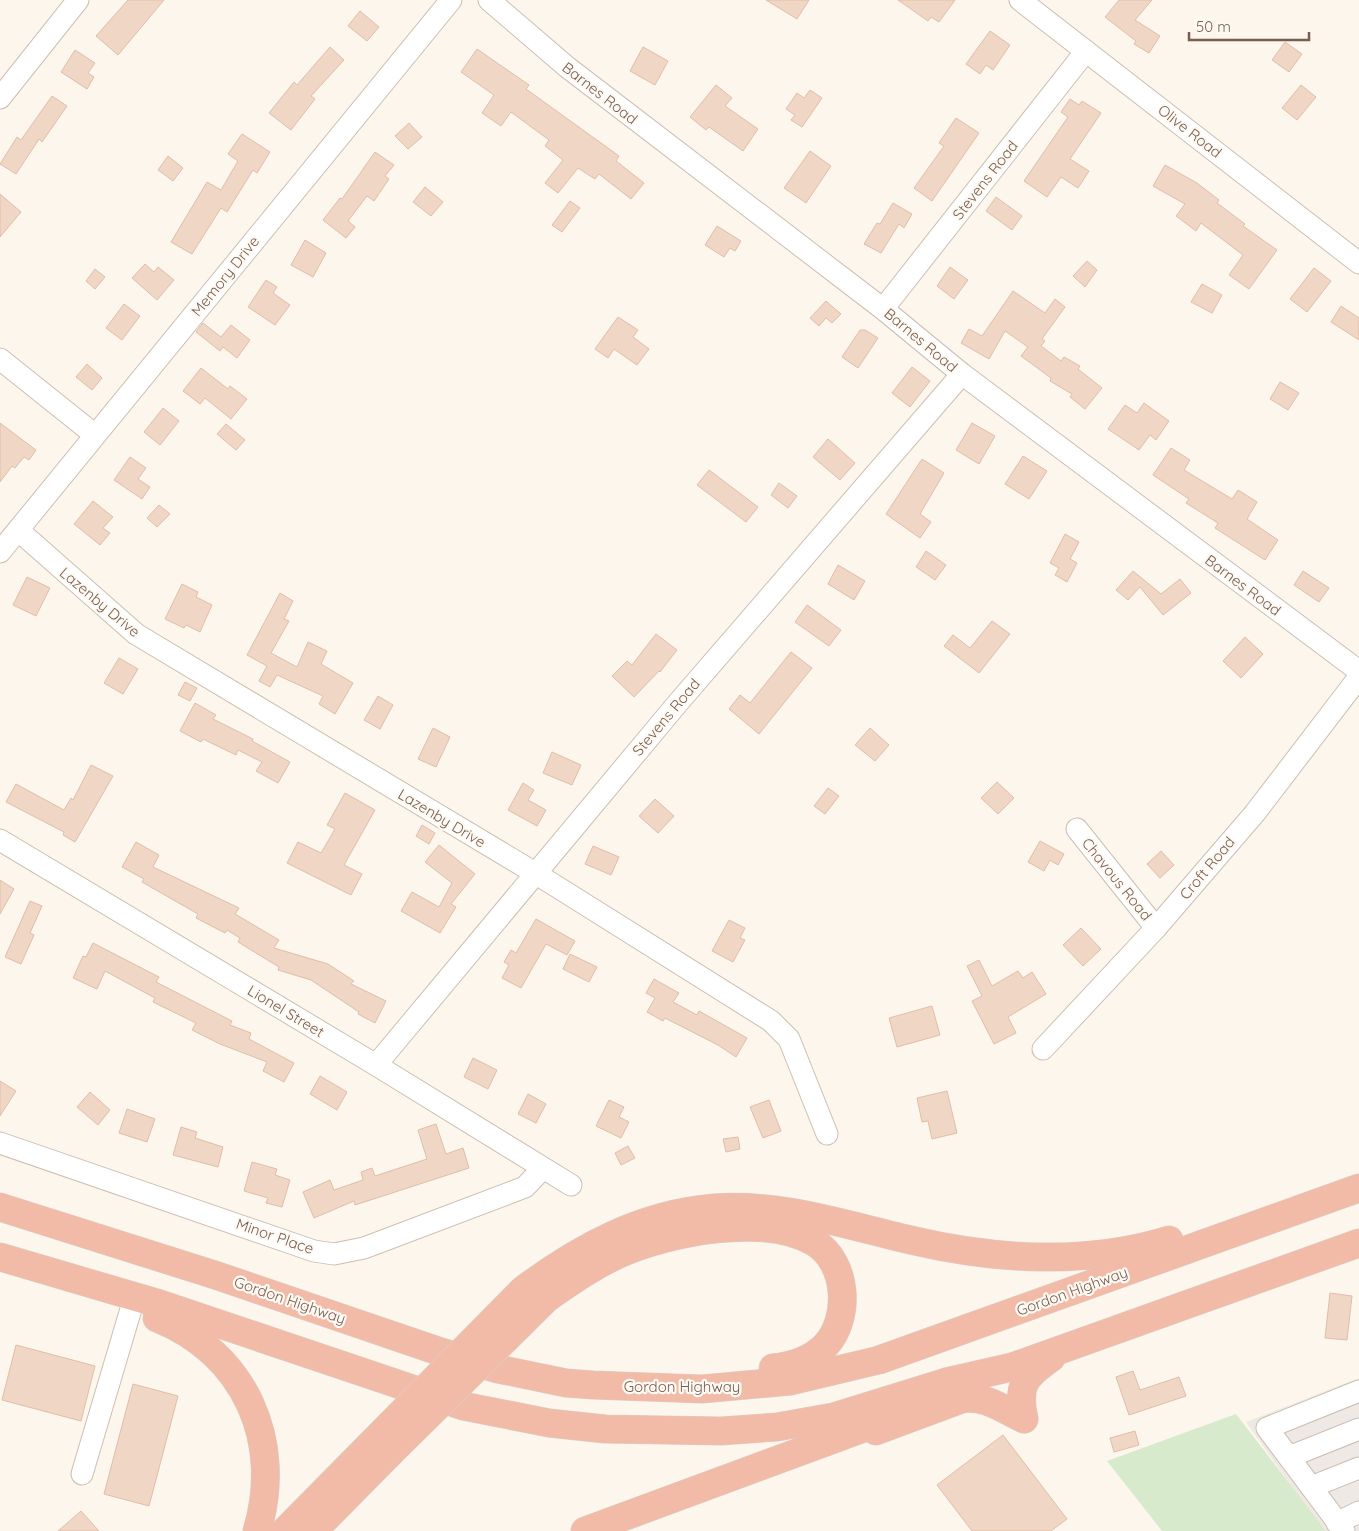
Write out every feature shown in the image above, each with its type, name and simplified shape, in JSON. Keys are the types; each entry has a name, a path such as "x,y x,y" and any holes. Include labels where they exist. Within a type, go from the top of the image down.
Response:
{"highway":[{"path":"285,1531 379,1450 535,1294 563,1261 608,1236 650,1220 684,1212 733,1208 788,1210 915,1241 968,1251 1037,1257 1078,1255 1155,1244 1359,1174"},
{"name":"Gordon Highway","path":"0,1206 215,1275 441,1352 498,1369 566,1382 593,1385 730,1388 791,1381 850,1368 938,1340 1359,1188"},
{"path":"535,1294 621,1254 680,1234 707,1231 748,1228 778,1230 801,1235 827,1252 834,1262 840,1280 841,1318 825,1346 815,1355 786,1366 754,1371 593,1385"},
{"path":"585,1531 943,1398 1012,1367 1359,1243"},
{"path":"0,1257 160,1304 463,1406 549,1423 663,1432 721,1432 777,1427 833,1417 946,1382 1012,1367"},
{"path":"0,1270 131,1310 177,1327 199,1340 219,1358 252,1406 262,1436 266,1464 263,1510 258,1531"},
{"path":"818,1444 864,1436 962,1399 973,1397 989,1402 1024,1419 1022,1399 1027,1377 1065,1348"},
{"path":"313,1531 379,1450"}],"street":[{"path":"0,98 78,0"},
{"name":"Memory Drive","path":"0,552 451,0"},
{"name":"Barnes Road","path":"489,0 567,67 653,135 883,309 962,374 1359,672"},
{"name":"Olive Road","path":"1020,0 1359,263"},
{"name":"Stevens Road","path":"883,309 1086,51"},
{"path":"4,369 95,435"},
{"name":"Stevens Road","path":"376,1065 677,704 962,374"},
{"name":"Lazenby Drive","path":"18,530 136,634 535,873 771,1020 789,1039 827,1134"},
{"name":"Croft Road","path":"1043,1049 1156,928 1254,812 1359,677"},
{"name":"Chavous Road","path":"1077,829 1156,928"},
{"name":"Lionel Street","path":"0,840 376,1065 542,1169 571,1185"},
{"name":"Minor Place","path":"0,1143 314,1251 334,1254 364,1248 524,1187 542,1169"},
{"path":"82,1474 131,1310"},
{"path":"1359,1391 1267,1428 1341,1527 1359,1512"},
{"path":"1288,1457 1359,1429"},
{"path":"1311,1487 1359,1468"}],"shaded area":[{"path":"1359,1378 1359,1531 1323,1531 1246,1422"}],"green space":[{"path":"1236,1414 1326,1531 1162,1531 1107,1461"}],"building":[{"path":"128,0 164,0 118,55 96,36"},
{"path":"766,0 809,0 797,19"},
{"path":"898,0 955,0 939,22 931,17 928,21"},
{"path":"1119,0 1152,0 1135,20 1160,36 1149,53 1134,44 1136,41 1105,17"},
{"path":"360,11 379,27 367,41 348,26"},
{"path":"990,31 1010,45 993,70 986,65 980,74 966,64"},
{"path":"1285,42 1302,54 1289,72 1272,60"},
{"path":"330,47 344,60 311,96 315,99 291,130 269,113 294,82 297,85"},
{"path":"643,47 668,61 655,85 630,71"},
{"path":"477,49 529,85 526,89 619,156 616,161 644,183 631,199 599,174 595,179 578,168 558,193 545,183 563,160 545,146 549,140 511,112 501,126 482,113 494,95 461,72"},
{"path":"75,50 95,63 88,73 94,77 87,89 61,72"},
{"path":"716,85 732,98 725,106 758,129 743,151 709,127 706,130 690,117"},
{"path":"1301,85 1316,97 1297,120 1282,108"},
{"path":"810,90 822,98 802,127 791,120 795,115 786,109 797,93 804,98"},
{"path":"52,96 67,106 42,142 39,139 16,174 0,164 17,137 21,140"},
{"path":"1070,99 1079,105 1082,101 1101,113 1070,159 1089,171 1078,188 1061,177 1047,197 1024,181 1068,117 1061,112"},
{"path":"956,118 979,133 932,201 914,188 944,146 939,143"},
{"path":"409,123 422,137 408,149 395,136"},
{"path":"242,134 270,152 257,173 253,170 227,212 221,208 192,254 171,242 207,182 221,190 238,161 228,154"},
{"path":"810,151 831,166 806,203 784,188"},
{"path":"375,152 394,165 385,176 389,179 374,201 367,196 348,221 355,227 346,238 323,220 340,198 342,199"},
{"path":"168,156 183,168 173,181 158,170"},
{"path":"1165,165 1197,183 1219,200 1217,203 1245,224 1243,226 1277,250 1249,289 1229,275 1243,255 1201,223 1196,231 1176,216 1185,204 1153,186"},
{"path":"425,187 443,202 431,216 413,202"},
{"path":"0,194 21,212 0,237"},
{"path":"996,197 1022,216 1012,230 986,211"},
{"path":"570,201 580,208 562,232 552,225"},
{"path":"893,203 912,214 904,228 899,224 881,253 864,244 877,223 880,224"},
{"path":"717,226 741,241 735,251 730,248 724,257 705,245"},
{"path":"305,240 326,253 313,277 291,265"},
{"path":"1087,261 1097,270 1085,287 1073,276"},
{"path":"145,264 154,272 158,267 174,280 157,300 132,278"},
{"path":"950,267 968,280 954,299 937,286"},
{"path":"1314,268 1331,281 1307,312 1290,299"},
{"path":"95,269 105,277 95,289 86,281"},
{"path":"266,280 277,287 273,293 290,305 275,325 248,307"},
{"path":"1202,284 1222,295 1212,313 1191,302"},
{"path":"1013,291 1045,313 1055,299 1065,307 1042,339 1045,341 1041,346 1061,361 1064,357 1080,366 1078,369 1102,388 1085,409 1070,397 1072,394 1050,381 1051,378 1021,356 1028,347 1005,331 989,359 961,343 969,329 982,336"},
{"path":"826,301 841,314 832,323 826,318 819,326 810,318"},
{"path":"124,304 140,316 122,340 106,328"},
{"path":"1341,306 1359,318 1359,340 1331,322"},
{"path":"618,317 638,330 633,337 649,349 637,365 614,349 608,358 595,349"},
{"path":"203,323 221,337 231,325 250,340 237,358 223,347 220,351 196,332"},
{"path":"860,330 865,330 878,338 858,368 842,357"},
{"path":"87,364 102,378 92,390 76,377"},
{"path":"912,367 930,381 910,407 892,393"},
{"path":"201,368 228,389 230,386 247,399 231,419 205,398 200,404 183,391"},
{"path":"1280,382 1299,393 1288,410 1270,399"},
{"path":"1144,403 1169,421 1156,440 1150,435 1139,450 1108,429 1125,405 1137,413"},
{"path":"163,408 179,421 160,445 144,432"},
{"path":"0,423 36,450 29,460 24,457 15,468 12,466 0,482"},
{"path":"972,423 995,436 979,464 956,450"},
{"path":"226,424 245,440 236,450 217,434"},
{"path":"828,439 855,463 840,480 813,457"},
{"path":"1171,448 1190,460 1184,470 1232,499 1238,490 1257,502 1247,519 1278,540 1265,560 1215,528 1218,523 1186,503 1189,499 1153,475"},
{"path":"1023,456 1047,471 1029,499 1005,484"},
{"path":"130,457 146,468 138,479 150,487 142,499 114,480"},
{"path":"922,459 944,473 920,514 931,522 920,538 886,514"},
{"path":"709,470 758,507 746,522 697,485"},
{"path":"779,483 797,496 788,508 771,495"},
{"path":"93,501 113,517 103,528 110,533 100,545 74,524"},
{"path":"159,505 170,514 157,527 147,518"},
{"path":"1065,534 1079,542 1070,559 1077,563 1067,582 1055,575 1059,568 1050,563"},
{"path":"926,551 946,565 935,580 916,567"},
{"path":"838,565 865,581 854,600 828,584"},
{"path":"1133,571 1161,594 1180,579 1191,593 1163,615 1140,587 1128,600 1116,590"},
{"path":"1303,571 1329,588 1319,602 1294,585"},
{"path":"27,577 50,588 36,616 13,605"},
{"path":"182,584 198,592 196,597 212,605 200,632 186,625 184,628 165,619"},
{"path":"280,593 293,601 284,619 289,621 271,653 297,667 308,642 327,651 321,664 353,683 335,714 319,704 323,696 277,675 270,687 259,681 267,666 247,655"},
{"path":"807,605 841,630 829,646 795,622"},
{"path":"992,621 1010,634 979,673 944,646 953,635 970,648"},
{"path":"656,634 677,650 660,672 634,697 612,676 627,661 632,665"},
{"path":"1245,637 1263,654 1241,678 1223,661"},
{"path":"791,652 812,668 759,734 729,709 740,695 750,703"},
{"path":"119,658 138,669 123,694 104,683"},
{"path":"185,682 197,688 190,701 178,695"},
{"path":"378,696 393,705 380,729 364,720"},
{"path":"195,703 216,715 213,719 253,739 252,741 290,762 278,783 256,771 262,762 238,750 236,755 203,739 201,742 180,731"},
{"path":"433,728 450,737 436,767 418,759"},
{"path":"870,728 889,745 875,761 855,745"},
{"path":"552,752 581,765 572,785 543,773"},
{"path":"91,765 113,776 75,842 63,835 64,832 6,802 16,784 64,810 71,798 73,800"},
{"path":"997,782 1014,798 998,814 981,798"},
{"path":"523,783 534,790 528,800 546,810 537,826 508,810"},
{"path":"828,788 839,796 825,814 814,806"},
{"path":"345,793 375,810 344,865 362,874 351,895 287,863 298,842 321,853 335,829 327,825"},
{"path":"655,799 674,816 658,833 639,816"},
{"path":"422,825 435,833 429,844 416,836"},
{"path":"1040,841 1064,854 1058,865 1050,860 1044,871 1028,862"},
{"path":"136,842 159,855 153,867 239,908 235,914 279,940 274,948 328,964 354,981 351,984 386,1001 375,1023 358,1014 359,1012 311,980 278,970 279,967 238,942 240,938 227,930 225,933 196,918 198,914 142,882 144,879 122,867"},
{"path":"439,845 475,874 451,904 456,907 440,933 401,911 412,892 439,907 452,883 425,862"},
{"path":"593,846 619,857 611,875 585,864"},
{"path":"1161,851 1174,865 1160,878 1147,864"},
{"path":"0,880 14,889 0,914"},
{"path":"30,901 42,906 30,933 34,935 21,964 5,957"},
{"path":"536,919 575,941 567,955 546,944 521,988 502,978 509,965 504,962 511,950 516,953"},
{"path":"729,920 745,928 740,938 745,940 733,962 712,951"},
{"path":"1081,928 1101,949 1083,966 1063,945"},
{"path":"93,943 159,977 156,982 232,1021 230,1025 251,1033 249,1039 294,1063 284,1082 263,1071 267,1062 220,1044 192,1030 196,1023 153,1002 155,998 105,971 97,989 73,978 83,956 86,957"},
{"path":"570,954 597,967 589,982 563,969"},
{"path":"979,960 992,986 1018,971 1023,978 1032,972 1046,994 1008,1017 1016,1033 994,1044 972,1001 982,996 967,966"},
{"path":"654,979 679,993 673,1002 697,1015 699,1011 747,1038 736,1057 718,1045 665,1018 663,1021 647,1012 655,998 646,993"},
{"path":"932,1006 940,1035 897,1047 889,1018"},
{"path":"473,1058 497,1070 488,1089 464,1077"},
{"path":"320,1076 347,1092 337,1110 310,1094"},
{"path":"0,1081 16,1091 0,1116"},
{"path":"947,1091 957,1133 932,1139 928,1121 922,1122 917,1098"},
{"path":"90,1092 110,1110 98,1125 77,1107"},
{"path":"528,1094 546,1104 536,1123 518,1114"},
{"path":"609,1100 624,1107 619,1117 629,1122 621,1138 596,1126"},
{"path":"769,1100 781,1131 763,1138 750,1107"},
{"path":"127,1109 155,1119 147,1142 119,1133"},
{"path":"436,1124 446,1154 463,1148 469,1168 355,1205 354,1201 314,1218 303,1192 330,1180 334,1190 363,1180 361,1172 372,1168 375,1176 427,1159 418,1130"},
{"path":"181,1127 197,1132 195,1138 223,1147 218,1167 173,1155"},
{"path":"738,1137 740,1149 726,1152 723,1139"},
{"path":"628,1146 635,1158 621,1165 615,1153"},
{"path":"252,1162 277,1169 275,1175 290,1180 282,1207 266,1203 268,1198 244,1191"},
{"path":"1330,1293 1352,1296 1347,1340 1325,1338"},
{"path":"16,1345 95,1366 81,1421 2,1400"},
{"path":"1133,1371 1140,1390 1179,1377 1186,1396 1129,1415 1116,1377"},
{"path":"133,1384 178,1396 149,1506 104,1494"},
{"path":"1135,1431 1139,1445 1114,1452 1110,1438"},
{"path":"1003,1435 1067,1519 1051,1531 972,1531 937,1485"},
{"path":"81,1511 99,1531 58,1531"}]}
